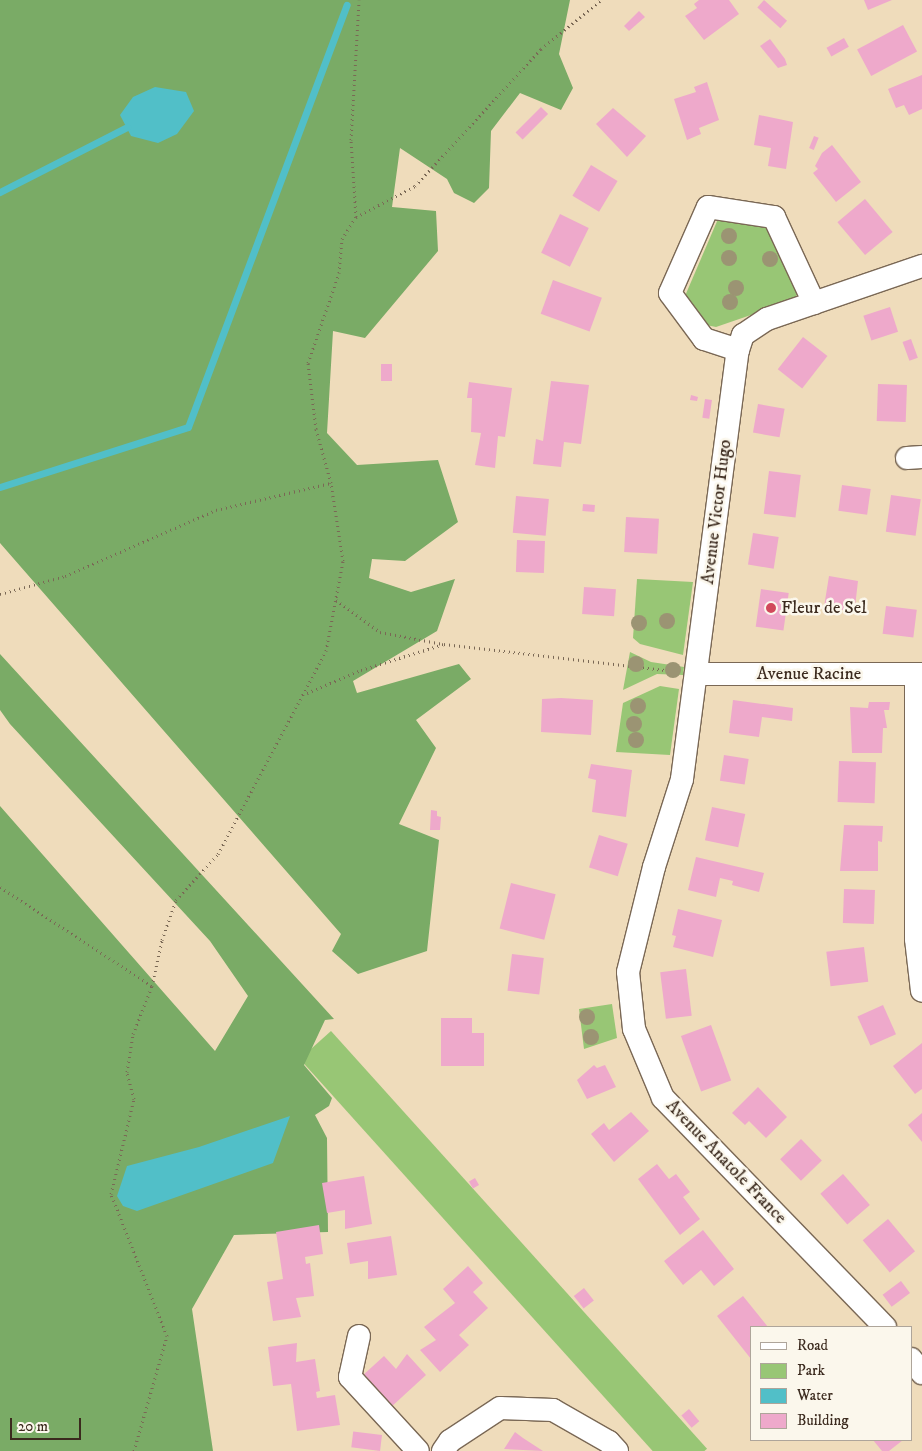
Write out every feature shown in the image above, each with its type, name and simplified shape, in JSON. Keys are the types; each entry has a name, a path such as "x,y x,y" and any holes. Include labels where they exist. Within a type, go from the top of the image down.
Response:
{"street":[{"path":"738,350 704,339 670,294 708,207 774,217 814,303"},
{"name":"Avenue Victor Hugo","path":"696,674 738,350 743,335 766,319 922,266"},
{"name":"Avenue Racine","path":"696,674 919,674"},
{"name":"Avenue Anatole France","path":"696,674 682,778 654,868 628,972 634,1029 663,1098 885,1326"},
{"path":"919,674 916,939 922,990"},
{"path":"359,1336 350,1377 418,1451"},
{"path":"912,1360 922,1373"},
{"path":"443,1451 450,1441 500,1408 553,1410 609,1442 617,1451"}],"path":[{"path":"356,217 351,140 361,9 359,0"},
{"path":"134,1451 167,1336 111,1194 134,1099 127,1072 133,1034 152,986 162,940 176,900 218,854 306,694 326,651 343,561 331,483 316,429 308,363 339,273 342,240 356,217 415,186 541,49 600,0"},
{"path":"0,594 65,576 216,510 331,483"},
{"path":"336,600 380,632 444,644 696,674"},
{"path":"306,694 361,670 444,644"},
{"path":"0,887 152,986"}],"green space":[{"path":"0,0 570,0 559,54 573,88 561,110 520,93 491,131 489,188 474,203 454,193 447,179 400,148 392,207 436,211 438,251 365,338 333,331 327,433 357,465 438,460 458,522 405,561 372,559 369,578 411,592 455,579 437,631 353,681 357,693 459,664 471,679 416,720 436,748 399,824 439,840 427,951 358,974 332,951 341,934 0,543"},
{"path":"718,219 768,226 798,291 795,300 716,327 706,325 685,296"},
{"path":"637,579 693,582 683,655 640,644 633,638"},
{"path":"630,652 651,662 684,667 683,675 657,674 623,690"},
{"path":"0,654 334,1019 325,1020 304,1065 332,1098 329,1106 315,1115 327,1138 328,1232 234,1235 192,1309 213,1451 0,1451 0,806 215,1051 248,996 210,941 10,724 0,710"},
{"path":"660,686 679,689 670,755 616,752 623,703"},
{"path":"612,1004 617,1038 584,1049 579,1009"},
{"path":"331,1031 707,1449 704,1451 653,1451 300,1059"}],"water":[{"path":"155,87 186,92 194,111 177,134 158,143 131,136 120,115 133,97"},
{"path":"290,1116 273,1163 137,1211 123,1206 117,1196 127,1166 199,1147"}],"building":[{"path":"699,0 729,0 739,14 704,40 685,16 697,8 694,4"},
{"path":"764,0 787,21 780,28 757,7"},
{"path":"864,0 892,0 868,10"},
{"path":"639,11 645,17 629,31 624,26"},
{"path":"903,25 917,51 871,76 857,49"},
{"path":"844,38 849,47 831,56 827,48"},
{"path":"770,39 785,59 787,65 778,68 760,46"},
{"path":"922,75 922,109 909,115 904,105 896,108 888,89"},
{"path":"707,82 719,120 699,128 701,134 687,140 674,99 696,92 694,87"},
{"path":"541,107 548,114 523,140 516,132"},
{"path":"613,108 646,136 627,157 596,124"},
{"path":"759,115 793,122 786,169 768,166 771,148 754,145"},
{"path":"814,136 819,138 814,150 809,148"},
{"path":"832,145 861,182 836,202 813,173 818,169 815,166 822,153"},
{"path":"591,165 618,181 599,212 572,196"},
{"path":"865,199 893,232 865,255 837,222"},
{"path":"560,214 589,228 570,267 541,253"},
{"path":"553,280 602,298 590,332 541,314"},
{"path":"890,307 898,332 871,340 863,316"},
{"path":"803,337 827,356 802,388 778,369"},
{"path":"911,339 918,358 909,361 903,342"},
{"path":"381,364 392,364 392,381 381,381"},
{"path":"551,381 589,385 581,444 564,442 561,467 533,464 536,439 543,441"},
{"path":"469,382 512,388 505,437 498,436 495,468 475,465 481,433 471,432 472,398 467,398"},
{"path":"878,384 907,385 906,422 877,421"},
{"path":"691,395 698,397 697,401 690,400"},
{"path":"705,399 712,400 709,419 702,418"},
{"path":"758,404 785,409 780,437 753,433"},
{"path":"769,471 801,475 796,518 764,514"},
{"path":"842,485 871,489 867,515 838,511"},
{"path":"891,495 921,499 916,536 886,532"},
{"path":"516,496 549,499 546,536 513,533"},
{"path":"583,504 595,505 594,512 582,511"},
{"path":"626,517 659,519 657,554 624,552"},
{"path":"753,533 779,537 774,569 748,565"},
{"path":"517,540 545,541 544,573 516,572"},
{"path":"829,576 858,581 855,607 850,611 835,609 834,615 823,613"},
{"path":"584,587 616,589 614,616 582,614"},
{"name":"Fleur de Sel","path":"761,589 789,593 783,631 756,627"},
{"path":"886,606 917,610 913,638 883,634"},
{"path":"542,699 593,700 591,735 541,732"},
{"path":"733,700 793,708 792,721 762,717 759,737 729,733"},
{"path":"869,702 890,702 889,710 884,710 887,728 883,728 882,753 852,753 850,707 868,708"},
{"path":"724,755 749,759 745,785 720,781"},
{"path":"839,761 876,762 875,803 838,802"},
{"path":"591,764 632,770 626,817 592,812 596,780 588,778"},
{"path":"712,807 745,814 738,847 705,840"},
{"path":"431,810 437,811 437,816 441,817 440,830 430,830"},
{"path":"844,825 883,826 882,842 878,841 878,871 840,871"},
{"path":"599,835 628,844 618,876 589,868"},
{"path":"696,857 764,873 759,892 732,885 733,881 720,878 716,897 688,890"},
{"path":"511,883 556,894 544,940 500,929"},
{"path":"844,889 875,890 874,924 843,923"},
{"path":"678,909 722,920 713,957 673,947 676,936 672,935"},
{"path":"864,947 868,982 831,986 826,952"},
{"path":"512,954 544,958 539,995 507,991"},
{"path":"686,969 692,1016 666,1019 660,972"},
{"path":"883,1005 896,1034 870,1046 857,1016"},
{"path":"441,1018 472,1018 472,1033 484,1033 484,1066 441,1066"},
{"path":"711,1025 731,1080 701,1091 681,1036"},
{"path":"922,1043 922,1089 915,1094 893,1066"},
{"path":"594,1065 597,1068 605,1065 616,1087 587,1099 577,1080"},
{"path":"758,1087 787,1117 766,1138 749,1121 745,1125 732,1113"},
{"path":"631,1112 649,1131 614,1162 591,1134 604,1123 609,1130"},
{"path":"922,1113 922,1142 908,1125"},
{"path":"801,1139 822,1161 801,1181 780,1159"},
{"path":"657,1164 669,1179 676,1174 690,1192 683,1197 700,1219 680,1235 638,1179"},
{"path":"843,1174 870,1205 847,1225 820,1194"},
{"path":"364,1176 372,1224 345,1229 345,1210 327,1213 322,1183"},
{"path":"475,1178 479,1185 473,1188 469,1182"},
{"path":"888,1219 915,1251 890,1272 863,1240"},
{"path":"319,1225 323,1254 305,1257 306,1264 310,1263 314,1296 296,1298 301,1317 273,1321 267,1282 283,1279 276,1232"},
{"path":"703,1230 734,1269 714,1286 701,1270 683,1285 664,1261"},
{"path":"391,1236 397,1275 368,1279 368,1261 350,1264 347,1243"},
{"path":"468,1266 483,1283 473,1292 488,1308 459,1335 469,1345 440,1372 420,1350 436,1340 424,1327 455,1303 443,1289"},
{"path":"901,1281 910,1293 892,1307 883,1295"},
{"path":"584,1288 594,1301 584,1309 574,1296"},
{"path":"743,1296 767,1326 750,1326 750,1358 717,1316"},
{"path":"297,1343 296,1362 315,1359 320,1391 316,1392 317,1398 335,1395 340,1425 297,1431 291,1384 273,1386 268,1347"},
{"path":"407,1354 426,1375 390,1408 362,1376 384,1356 396,1369"},
{"path":"689,1409 699,1421 692,1428 681,1415"},
{"path":"353,1431 382,1435 380,1451 351,1447"},
{"path":"515,1432 523,1438 543,1451 504,1449"},
{"path":"874,1441 902,1441 889,1451 882,1451"}],"waterway":[{"path":"0,487 188,427 347,5"},
{"path":"0,192 127,127"}],"place":[{"name":"Fleur de Sel","path":"771,608"}]}
